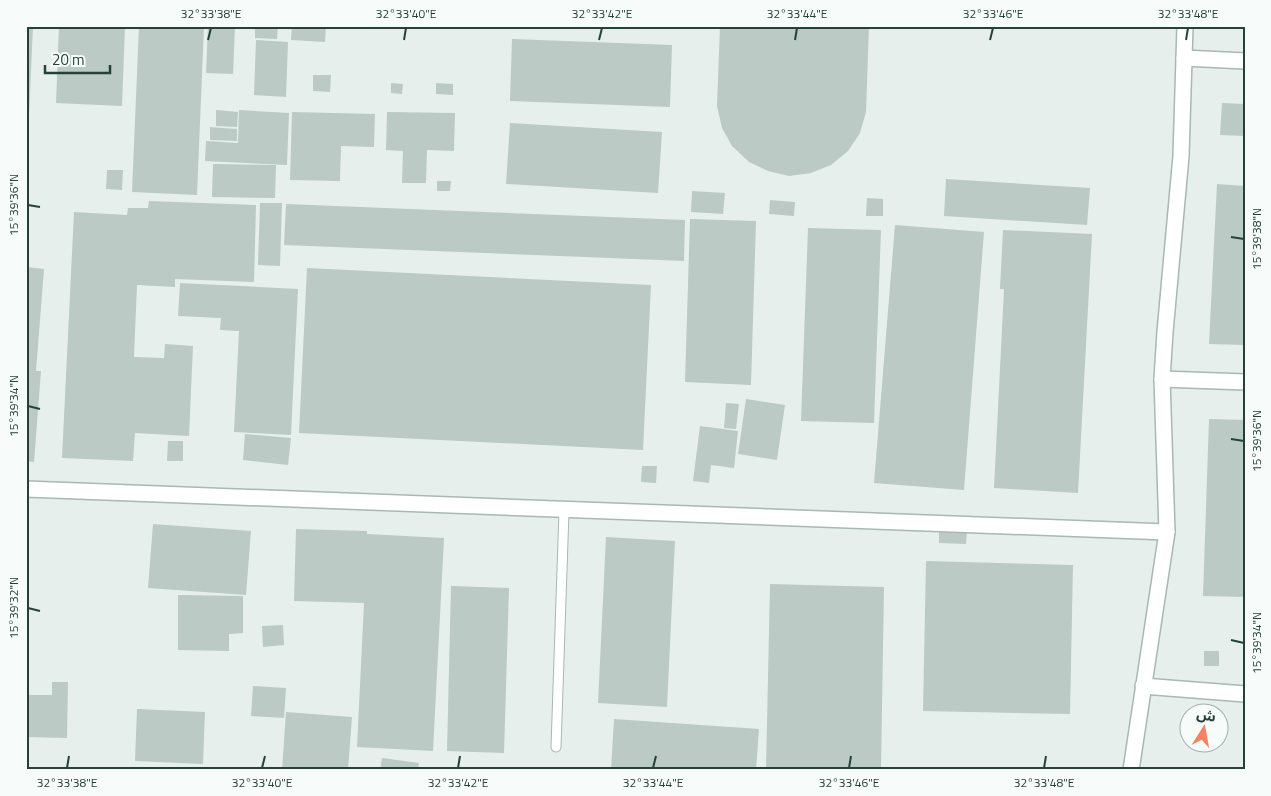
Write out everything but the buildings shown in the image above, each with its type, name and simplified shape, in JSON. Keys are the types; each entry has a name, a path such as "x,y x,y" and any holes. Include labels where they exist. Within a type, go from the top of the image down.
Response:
{"street":[{"path":"1131,770 1167,532 1162,379 1181,156 1185,26"},
{"path":"1184,58 1245,61"},
{"path":"1162,379 1245,382"},
{"path":"26,489 564,511 1167,532"},
{"path":"1143,686 1245,694"}],"lane":[{"path":"556,747 564,511"}]}
